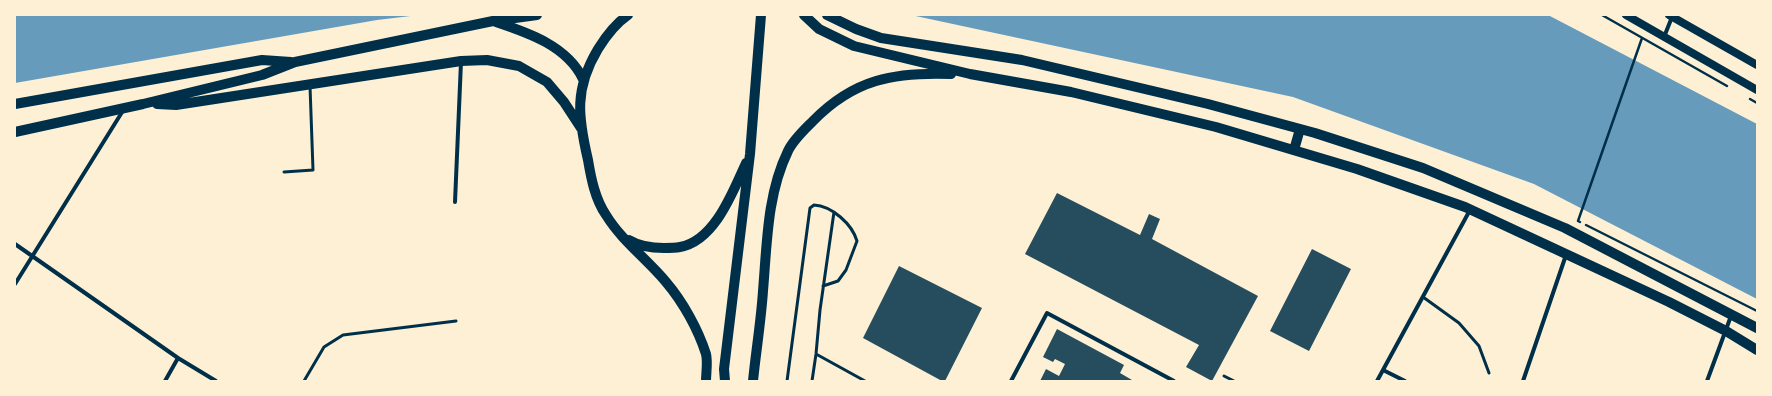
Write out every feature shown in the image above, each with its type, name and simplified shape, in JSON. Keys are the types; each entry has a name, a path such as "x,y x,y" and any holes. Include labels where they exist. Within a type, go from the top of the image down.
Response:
{"main road":[{"path":"15,132 143,104 262,75 295,62 494,21 537,15"},
{"path":"628,15 607,35 593,58 583,79 580,104 581,128 593,185 605,214 620,234 667,283 692,321 706,355 706,381"},
{"path":"723,378 750,154 761,15"},
{"path":"804,15 819,29 854,46 970,74 1072,92 1216,127 1357,169 1471,210 1567,253 1726,331 1757,350"},
{"path":"827,15 856,29 881,38 1022,60 1208,104 1300,130 1423,168 1558,225 1757,328"},
{"path":"1626,15 1757,90"},
{"path":"1671,16 1757,65"},
{"path":"494,21 522,30 546,42 577,67 583,79"},
{"path":"15,104 262,60 295,62"},
{"path":"143,104 176,105 461,61 487,60 519,66 547,82 564,102 581,128"},
{"path":"753,381 773,199 781,168 788,150 800,133 818,115 861,85 898,75 931,73 970,74"},
{"path":"1294,150 1300,130"},
{"path":"620,234 635,244 657,248 680,247 696,241 714,224 728,203 750,154"}],"street":[{"path":"1664,37 1671,16"},
{"path":"455,202 461,61"},
{"path":"15,284 125,108"},
{"path":"1377,381 1471,210"},
{"path":"15,244 178,358 216,381"},
{"path":"1523,381 1567,253"},
{"path":"1011,381 1046,313 1174,381"},
{"path":"1707,381 1732,314"},
{"path":"165,381 178,358"},
{"path":"1383,370 1405,381"}],"lane":[{"path":"284,172 313,170 310,84"},
{"path":"787,381 810,208 814,205 820,205 834,212 850,226 857,241 846,270 838,281 823,286"},
{"path":"812,381 823,286 834,212"},
{"path":"1423,297 1459,323 1479,346 1488,373"},
{"path":"304,381 324,347 344,335 456,321"},
{"path":"816,354 865,381"},
{"path":"1224,376 1234,381"}],"path":[{"path":"1602,15 1730,88"},
{"path":"1642,38 1578,221 1757,311"},
{"path":"1743,96 1757,103"}],"water":[{"path":"15,15 419,15 377,20 15,83"},
{"path":"911,15 1548,15 1757,124 1757,299 1534,184 1293,97"}],"building":[{"path":"1057,193 1140,235 1149,214 1160,219 1152,239 1258,296 1212,381 1186,367 1199,345 1025,254"},
{"path":"1312,249 1351,269 1309,351 1270,331"},
{"path":"899,266 982,308 945,381 942,381 863,338"},
{"path":"1057,329 1124,365 1120,373 1132,380 1040,381 1046,369 1059,376 1065,364 1055,359 1053,362 1043,357"}]}
